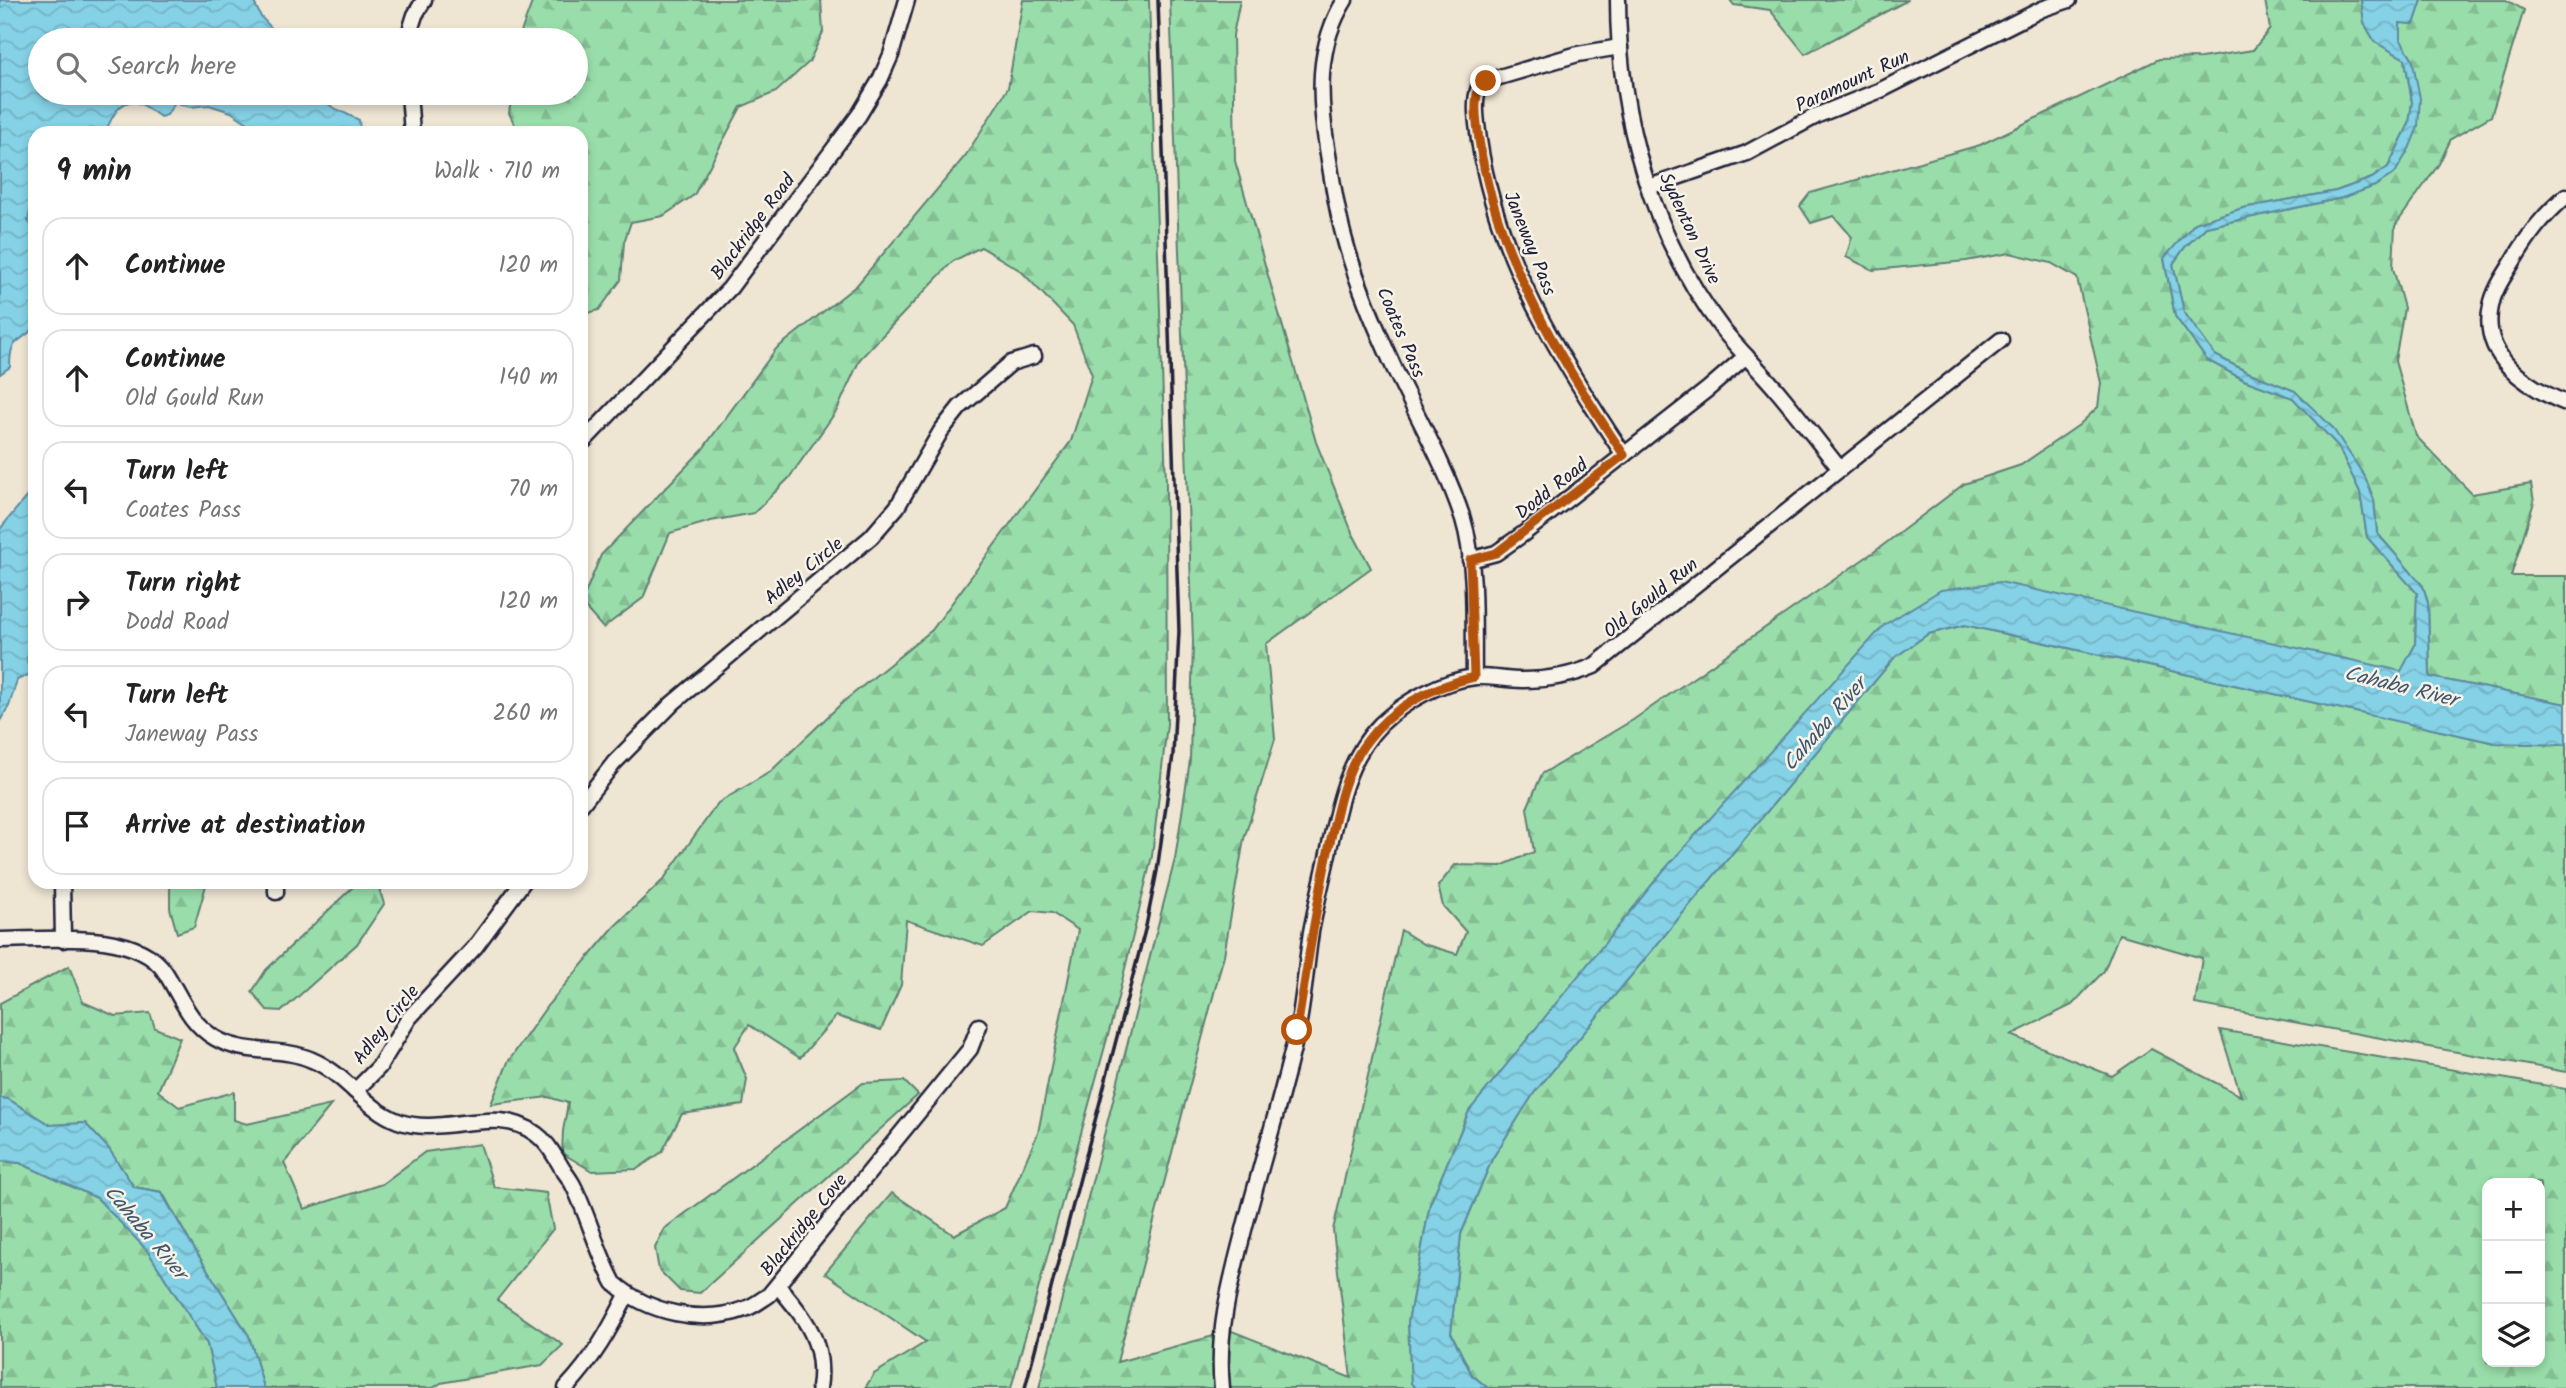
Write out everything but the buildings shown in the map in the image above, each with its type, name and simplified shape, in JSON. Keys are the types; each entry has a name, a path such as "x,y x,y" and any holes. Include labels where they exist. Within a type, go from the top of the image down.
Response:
{"street":[{"path":"411,28 424,0"},
{"name":"Blackridge Road","path":"588,437 730,288 859,115 891,55 907,0"},
{"name":"Coates Pass","path":"1345,0 1326,42 1320,88 1337,207 1345,239 1375,323 1448,480 1464,522 1470,560 1474,677"},
{"name":"Sydenton Drive","path":"1618,0 1620,47 1630,127 1649,187 1680,259 1724,330 1840,469"},
{"name":"Paramount Run","path":"1649,187 1747,153 1818,115 1881,90 2042,9 2068,0"},
{"name":"Janeway Pass","path":"1620,47 1578,54 1486,81 1479,87 1475,109 1490,193 1515,262 1565,363 1624,455"},
{"path":"410,105 411,126"},
{"path":"2566,196 2534,227 2523,244 2496,289 2490,307 2489,323 2500,356 2513,374 2529,386 2566,403"},
{"name":"Old Gould Run","path":"1222,1388 1219,1362 1224,1308 1297,1030 1312,930 1333,832 1353,765 1367,741 1381,724 1424,693 1448,683 1474,677 1522,680 1550,677 1594,666 2001,340"},
{"name":"Adley Circle","path":"588,796 614,763 673,703 872,537 897,507 941,431 960,407 1011,363 1034,356"},
{"name":"Dodd Road","path":"1470,560 1496,553 1624,455 1746,356"},
{"path":"62,889 63,940"},
{"name":"Adley Circle","path":"355,1091 379,1067 409,1018 475,947 518,889"},
{"name":"Blackridge Cove","path":"0,940 95,939 139,951 162,968 190,1016 216,1039 245,1049 280,1051 304,1057 332,1071 372,1107 409,1124 438,1126 498,1121 521,1125 547,1143 573,1184 614,1283 627,1295 651,1308 679,1314 728,1314 748,1308 769,1295 971,1049 979,1027"},
{"path":"778,1286 806,1318 816,1342 822,1361 819,1388"},
{"path":"566,1388 588,1366 627,1295"}],"green space":[{"path":"533,0 821,0 823,32 809,62 776,92 741,107 694,195 663,216 631,222 624,242 621,280 599,310 588,313 588,126 516,126 509,113 510,105 588,105 588,28 522,28"},
{"path":"1023,0 1149,0 1166,482 1167,724 1152,856 1116,1006 1011,1388 865,1388 874,1374 926,1342 825,1273 892,1193 954,1235 1005,1208 1038,1133 1078,930 1052,913 1033,911 983,946 906,920 901,985 881,1030 836,1016 800,1058 749,1025 734,1048 747,1079 743,1105 682,1114 662,1152 637,1169 592,1171 562,1153 568,1103 548,1097 491,1104 508,1062 547,1006 614,927 663,880 718,803 770,772 843,702 932,630 1071,441 1092,375 1073,325 1021,271 981,247 953,261 860,359 837,410 789,478 754,513 711,521 670,533 643,598 603,628 588,611 588,586 601,555 702,450 776,349 857,285 966,155 1008,88"},
{"path":"1170,0 1240,0 1233,35 1235,161 1316,442 1352,532 1371,568 1266,644 1275,739 1244,839 1224,955 1117,1362 1232,1331 1351,1378 1333,1230 1401,930 1423,944 1457,954 1466,932 1443,906 1438,886 1455,865 1501,866 1534,852 1527,808 1542,774 1633,720 1878,549 1964,484 2021,465 2079,425 2098,407 2101,383 2077,278 2051,263 2010,253 1966,261 1873,270 1846,257 1852,237 1834,216 1811,223 1800,206 1810,193 1980,145 2159,59 2201,58 2253,50 2270,29 2265,0 2361,0 2364,23 2375,42 2405,59 2412,102 2409,124 2388,167 2372,178 2336,191 2243,208 2195,223 2164,259 2175,316 2207,360 2244,380 2293,398 2338,446 2360,492 2367,537 2417,593 2415,645 2401,672 1941,590 1469,1111 1430,1204 1408,1322 1411,1383 1415,1388 1039,1388 1175,859 1190,760 1193,642"},
{"path":"1730,0 1908,0 1805,54 1770,10 1734,5"},
{"path":"2422,0 2506,0 2524,10 2491,116 2451,139 2439,164 2395,226 2393,268 2404,308 2395,361 2416,436 2472,494 2531,484 2534,502 2511,576 2566,576 2566,704 2430,677 2428,603 2423,586 2377,533 2374,500 2365,477 2295,391 2245,371 2215,355 2184,312 2173,264 2185,247 2206,227 2342,198 2375,186 2418,127 2412,58 2400,39 2400,23 2414,24"},
{"path":"1965,625 2495,743 2566,745 2566,1072 2195,1004 2202,958 2119,934 2104,971 2072,1005 2011,1035 2112,1076 2151,1049 2241,1096 2220,1030 2566,1089 2566,1388 1488,1388 1472,1375 1451,1333 1461,1234 1492,1159 1534,1093 1894,658 1928,634"},
{"path":"170,889 205,889 194,927 177,933 170,908"},
{"path":"351,889 378,889 384,904 357,944 282,1011 267,1010 252,992 266,970"},
{"path":"69,966 83,1002 115,1016 150,1013 155,1028 180,1038 158,1091 179,1107 234,1092 234,1120 247,1124 331,1105 284,1163 304,1209 382,1184 425,1152 480,1144 494,1187 546,1193 553,1229 497,1300 563,1345 542,1365 441,1383 433,1388 264,1388 249,1336 162,1192 134,1187 109,1149 85,1123 50,1125 8,1099 0,1098 0,1003"},
{"path":"904,1081 918,1095 700,1293 680,1291 659,1270 655,1248 664,1229 863,1083"},
{"path":"0,1161 20,1163 97,1198 147,1250 207,1344 217,1388 0,1388"}],"water":[{"path":"0,0 253,0 261,17 272,28 28,28 28,105 123,105 108,126 28,126 28,334 13,346 10,367 0,374"},
{"name":"Cahaba River","path":"2361,0 2422,0 2414,24 2400,23 2400,39 2412,58 2420,98 2418,127 2409,149 2395,173 2375,186 2342,198 2206,227 2185,247 2173,264 2184,312 2215,355 2245,371 2295,391 2332,427 2365,477 2374,500 2377,533 2423,586 2428,603 2430,677 2566,704 2566,745 2495,743 1965,625 1928,634 1894,658 1534,1093 1492,1159 1461,1234 1451,1333 1472,1375 1488,1388 1415,1388 1411,1383 1408,1322 1430,1204 1469,1111 1663,871 1884,625 1941,590 2000,582 2401,671 2415,645 2417,593 2367,537 2360,492 2338,446 2293,398 2244,380 2207,360 2175,316 2164,258 2195,223 2243,208 2336,191 2372,178 2388,167 2409,124 2412,102 2405,59 2375,42 2364,23"},
{"path":"143,105 173,105 167,115 161,117"},
{"path":"209,105 330,105 359,120 360,126 252,126 231,112"},
{"path":"28,495 28,675 17,680 9,706 0,721 0,529"},
{"name":"Cahaba River","path":"0,1098 8,1099 50,1125 85,1123 109,1149 134,1187 161,1192 249,1336 264,1388 217,1388 207,1344 147,1250 97,1198 20,1163 0,1161"}],"railway":[{"path":"1025,1388 1146,926 1157,871 1173,755 1179,631 1158,0"}],"route":[{"path":"1297,1030 1312,930 1333,832 1348,776 1357,755 1381,724 1401,708 1424,693 1448,683 1474,677 1470,560 1496,553 1624,455 1565,363 1533,301 1500,225 1490,193 1475,109 1476,94 1486,81"}]}
